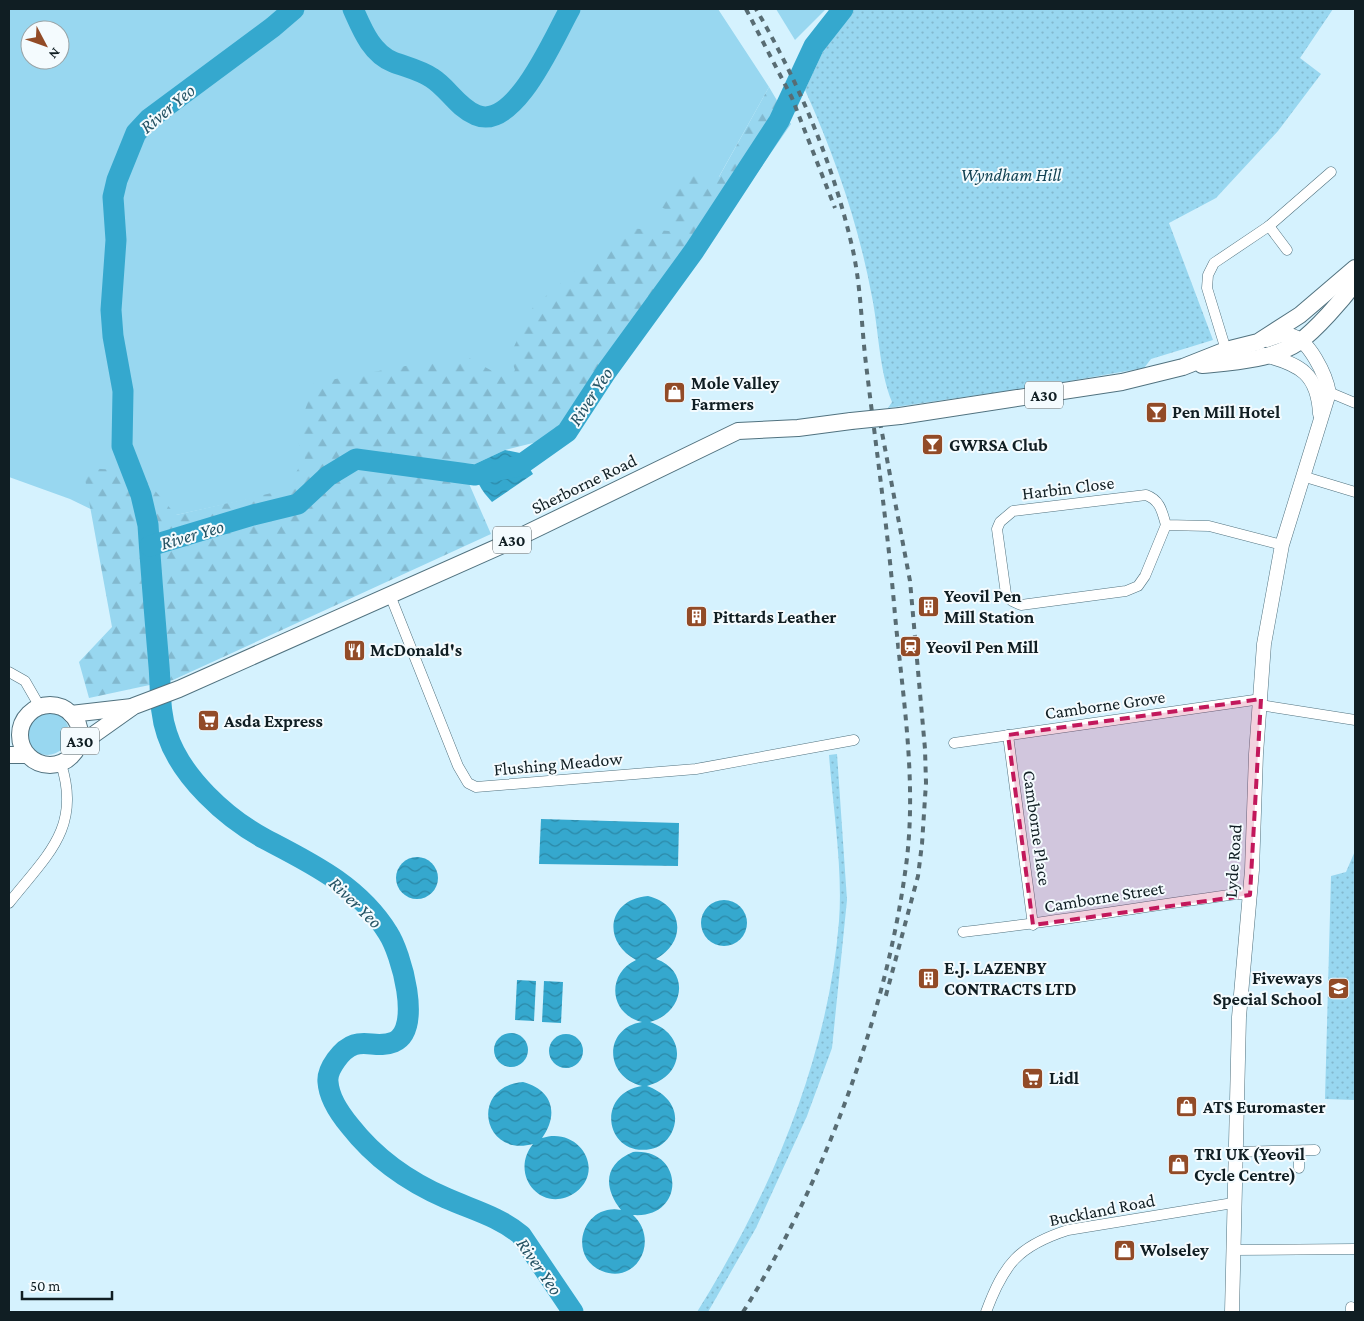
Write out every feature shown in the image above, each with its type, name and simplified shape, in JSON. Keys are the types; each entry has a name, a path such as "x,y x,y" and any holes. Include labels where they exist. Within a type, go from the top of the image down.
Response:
{"main road":[{"name":"A30","path":"1182,367 1226,350 1261,349 1355,268"},
{"path":"1293,341 1355,283"},
{"name":"A30","path":"1182,367 1227,363 1261,349 1293,341"},
{"name":"Sherborne Road","path":"134,706 179,689 390,595 578,509 738,431 798,428 900,416 1122,382 1182,367"},
{"name":"A30","path":"9,755 26,755 42,765 61,764 75,753 79,745 80,728 71,714 57,706 40,707"},
{"name":"A30","path":"71,714 134,706"},
{"name":"A30","path":"79,745 134,706"},
{"path":"26,755 16,724 33,710 40,707"}],"street":[{"path":"1226,350 1207,288 1208,276 1214,263 1269,226 1331,172"},
{"path":"1269,226 1287,250"},
{"path":"1300,315 1293,341 1318,361 1325,375 1329,392"},
{"name":"Lyde Road","path":"1293,341 1295,365"},
{"name":"Lyde Road","path":"1261,349 1295,365 1310,378 1319,399 1320,420"},
{"path":"1315,388 1355,403"},
{"name":"Lyde Road","path":"1232,1312 1234,1152 1239,1017 1250,895 1264,644 1282,545 1329,392"},
{"path":"1302,476 1355,492"},
{"name":"Harbin Close","path":"1146,495 1154,498 1160,505 1166,525 1146,576 1138,586 1126,591 1021,605 1012,601 1006,594 998,529 1000,522 1013,511 1146,495"},
{"path":"1166,525 1210,526 1282,545"},
{"name":"Flushing Meadow","path":"390,595 458,766 468,783 476,787 696,769 854,740"},
{"path":"9,672 24,681 40,707"},
{"name":"Camborne Grove","path":"954,743 1260,702 1355,720"},
{"name":"Camborne Place","path":"1008,735 1033,924"},
{"path":"9,903 56,842 65,825 69,808 67,782 61,764"},
{"name":"Camborne Street","path":"963,932 1033,924 1237,894 1250,895"},
{"path":"1234,1152 1315,1150"},
{"path":"1299,1151 1300,1168"},
{"name":"Buckland Road","path":"986,1312 996,1287 1009,1264 1025,1249 1042,1238 1068,1230 1233,1203"},
{"path":"1232,1250 1355,1249"}],"highlighted area":[{"path":"1261,699 1250,895 1033,925 1008,735"}],"green space":[{"path":"9,9 718,9 769,87 716,182 544,426 335,450 285,491 176,515 138,532 70,499 9,477"},
{"path":"776,9 826,9 795,40"},
{"name":"Wyndham Hill","path":"854,9 1333,9 1300,58 1321,74 1278,131 1216,198 1169,223 1213,340 1151,359 1144,368 1041,386 888,408 892,402 884,377 867,270 845,192 805,90 827,43"},
{"path":"769,87 791,124 577,432 505,450 475,464 460,463 491,534 173,680 89,698 79,662 112,627 83,468 138,471 176,515 285,490 305,458 296,437 314,383 427,362 448,367 455,350 508,380 515,370 510,355 533,307 626,228 669,231 678,215 650,202 693,174 719,177"},
{"path":"51,711 63,717 68,724 68,742 63,749 56,754 43,755 35,752 28,745 25,729 28,721 35,714"},
{"path":"837,754 847,900 832,1048 807,1116 756,1228 708,1312 697,1312 724,1267 771,1174 791,1125 808,1075 822,1024 833,973 839,921 839,860 829,755"},
{"name":"Fiveways Special School","path":"1355,851 1355,1100 1325,1099 1331,876 1346,872"}],"water":[{"path":"505,450 520,453 533,474 492,502 479,485 475,464"},
{"path":"541,819 679,823 678,866 539,864"},
{"path":"417,857 432,863 438,878 432,893 417,899 402,893 396,878 402,863"},
{"path":"648,896 669,907 675,915 677,924 677,934 673,943 666,952 656,959 667,965 675,973 679,992 670,1010 650,1022 662,1028 671,1036 676,1045 677,1055 675,1065 669,1074 660,1081 647,1086 667,1098 674,1111 675,1118 671,1134 663,1144 651,1149 636,1149 624,1144 616,1135 612,1124 612,1112 617,1100 627,1091 642,1086 629,1081 620,1073 613,1053 620,1033 629,1026 642,1022 631,1018 623,1011 615,993 620,974 626,966 636,960 625,952 617,942 614,922 617,913 624,905 635,899"},
{"path":"719,900 729,900 743,910 747,923 743,936 737,942 729,946 719,946 705,936 701,928 701,918 711,904"},
{"path":"517,980 536,981 534,1021 515,1020"},
{"path":"544,981 563,982 561,1023 542,1022"},
{"path":"511,1033 518,1034 523,1038 527,1043 527,1057 523,1062 518,1066 511,1067 504,1066 499,1062 495,1057 494,1050 495,1043 499,1038 504,1034"},
{"path":"566,1034 573,1035 578,1039 582,1044 582,1058 578,1063 573,1067 566,1068 559,1067 554,1063 550,1058 549,1051 550,1044 554,1039 559,1035"},
{"path":"523,1082 541,1091 547,1097 550,1104 550,1120 542,1138 555,1136 567,1138 584,1152 588,1162 585,1183 576,1192 564,1198 552,1199 541,1196 533,1189 527,1179 525,1168 526,1156 533,1144 516,1146 502,1141 493,1132 489,1120 489,1107 495,1095 506,1086"},
{"path":"633,1152 650,1154 662,1161 670,1171 672,1184 670,1196 663,1206 650,1213 633,1215 641,1225 644,1236 641,1258 625,1272 614,1274 602,1271 591,1264 584,1254 582,1243 584,1232 589,1222 597,1214 608,1210 621,1210 611,1193 609,1177 616,1163"}],"waterway":[{"name":"River Yeo","path":"294,9 273,27 149,119 136,133 117,180 113,197 116,240 111,310 113,336 123,391 122,446 141,495 148,525 164,725 183,766 207,795 235,820 250,830 333,877 363,902 376,916 393,943 407,990 407,1022 403,1034 394,1042 379,1045 358,1044 351,1046 334,1063 328,1076 328,1082 333,1100 342,1116 370,1148 406,1177 432,1192 494,1218 521,1235 573,1312"},
{"name":"River Yeo","path":"353,9 368,40 385,58 432,78 469,112 476,115 491,116 505,109 519,96 544,58 570,9"},
{"name":"River Yeo","path":"150,546 253,515 298,504 328,476 356,459 475,475 519,466 567,432 606,372 694,251 779,121 814,46 843,9"}],"railway":[{"path":"746,9 792,98 835,208"},
{"path":"743,1312 772,1264 798,1212 846,1101 866,1043 895,928 905,873 909,841 910,808 908,744 889,552 854,257 843,212 824,152 800,93 756,9"},
{"path":"880,422 910,581 925,749 926,783 918,876 885,999"}],"place":[{"name":"Mole Valley Farmers","path":"675,393"},
{"name":"Pen Mill Hotel","path":"1156,412"},
{"name":"GWRSA Club","path":"933,445"},
{"name":"Yeovil Pen Mill Station","path":"928,606"},
{"name":"Pittards Leather","path":"697,617"},
{"name":"Yeovil Pen Mill","path":"910,647"},
{"name":"McDonald's","path":"354,650"},
{"name":"Asda Express","path":"208,721"},
{"name":"E.J. LAZENBY CONTRACTS LTD","path":"928,978"},
{"name":"Fiveways Special School","path":"1338,988"},
{"name":"Lidl","path":"1033,1078"},
{"name":"ATS Euromaster","path":"1187,1107"},
{"name":"TRI UK (Yeovil Cycle Centre)","path":"1178,1164"},
{"name":"Wolseley","path":"1124,1250"}]}
